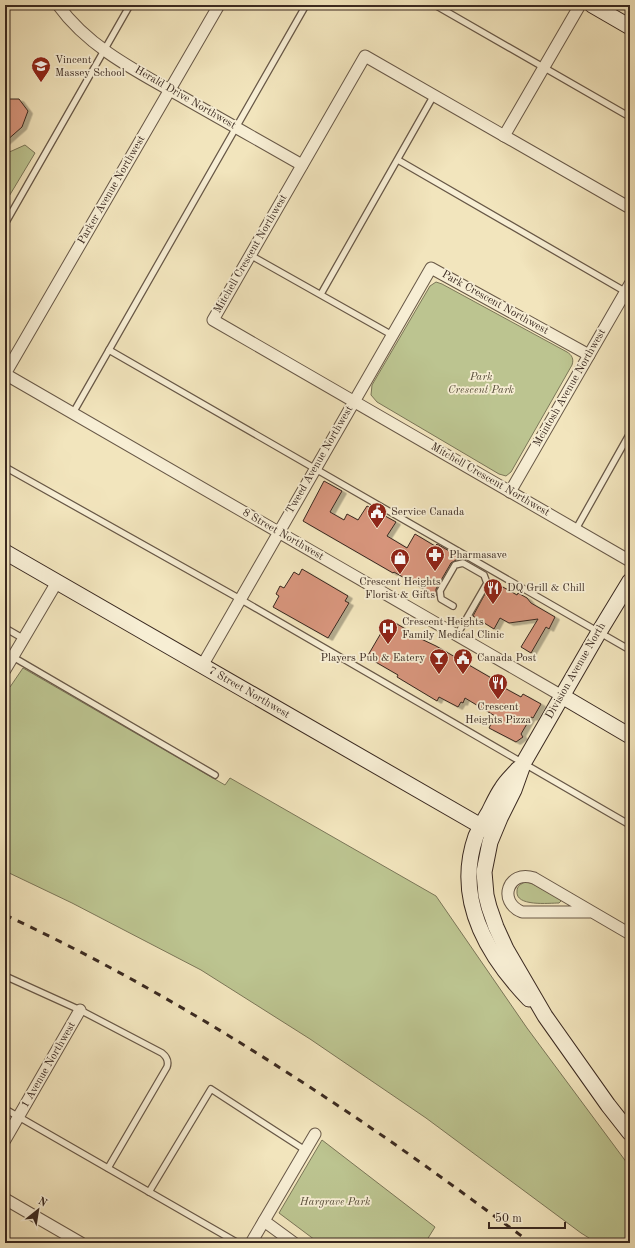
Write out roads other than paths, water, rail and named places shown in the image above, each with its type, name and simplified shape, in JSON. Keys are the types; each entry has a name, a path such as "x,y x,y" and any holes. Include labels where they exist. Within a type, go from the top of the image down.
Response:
{"main road":[{"path":"592,5 630,27"},
{"name":"7 Street Northwest","path":"5,552 487,829"},
{"name":"Division Avenue North","path":"545,1016 506,948 496,927 486,895 484,872 486,861 487,829 503,786 524,762 630,581"},
{"path":"562,696 630,736"},
{"name":"Division Avenue North","path":"487,829 473,846 469,876 470,892 477,923 491,952 501,967 513,983 545,1016"},
{"path":"545,1016 608,1105 630,1133"}],"street":[{"name":"Herald Drive Northwest","path":"58,5 66,16 85,35 137,72 302,165"},
{"name":"Parker Avenue Northwest","path":"5,374 219,5"},
{"path":"504,136 580,5"},
{"name":"Mitchell Crescent Northwest","path":"630,208 365,56 213,320 630,561"},
{"name":"Park Crescent Northwest","path":"354,401 431,268 589,355"},
{"name":"Mcintosh Avenue Northwest","path":"510,492 589,355 629,290"},
{"name":"8 Street Northwest","path":"5,374 562,696"},
{"name":"Tweed Avenue Northwest","path":"202,666 354,401"},
{"path":"5,670 57,582"},
{"path":"592,912 522,912 517,910 510,902 508,891 513,881 523,876 528,876 592,912 630,934"},
{"name":"1 Avenue Northwest","path":"5,1140 80,1010"},
{"path":"251,1243 314,1134"},
{"path":"5,1199 81,1243"},
{"path":"264,1221 294,1243"}],"lane":[{"path":"5,224 130,5"},
{"path":"73,414 306,5"},
{"path":"435,5 630,117"},
{"path":"321,294 434,95"},
{"path":"398,160 629,290"},
{"path":"250,255 392,335"},
{"path":"109,350 630,650"},
{"path":"576,529 630,433"},
{"path":"5,467 240,599 524,762 630,825"},
{"path":"453,606 441,599 440,591 455,565 464,562 484,575 487,583 457,635"},
{"path":"5,628 24,639"},
{"path":"13,658 215,775"},
{"path":"5,976 80,1010 162,1053 165,1056 168,1062 167,1067 108,1168"},
{"path":"149,1192 211,1089 305,1150"},
{"path":"5,1109 238,1243"}],"railway":[{"path":"5,915 93,959 222,1031 393,1143 531,1243"}],"place":[{"name":"Vincent Massey School","path":"41,83"},
{"name":"Service Canada","path":"377,529"},
{"name":"Pharmasave","path":"435,572"},
{"name":"Crescent Heights Florist & Gifts","path":"400,575"},
{"name":"DQ Grill & Chill","path":"493,605"},
{"name":"Crescent Heights Family Medical Clinic","path":"388,645"},
{"name":"Players Pub & Eatery","path":"439,675"},
{"name":"Canada Post","path":"463,675"},
{"name":"Crescent Heights Pizza","path":"498,700"}],"park label":[{"name":"Park Crescent Park","path":"481,383"},
{"name":"Hargrave Park","path":"335,1202"}]}
